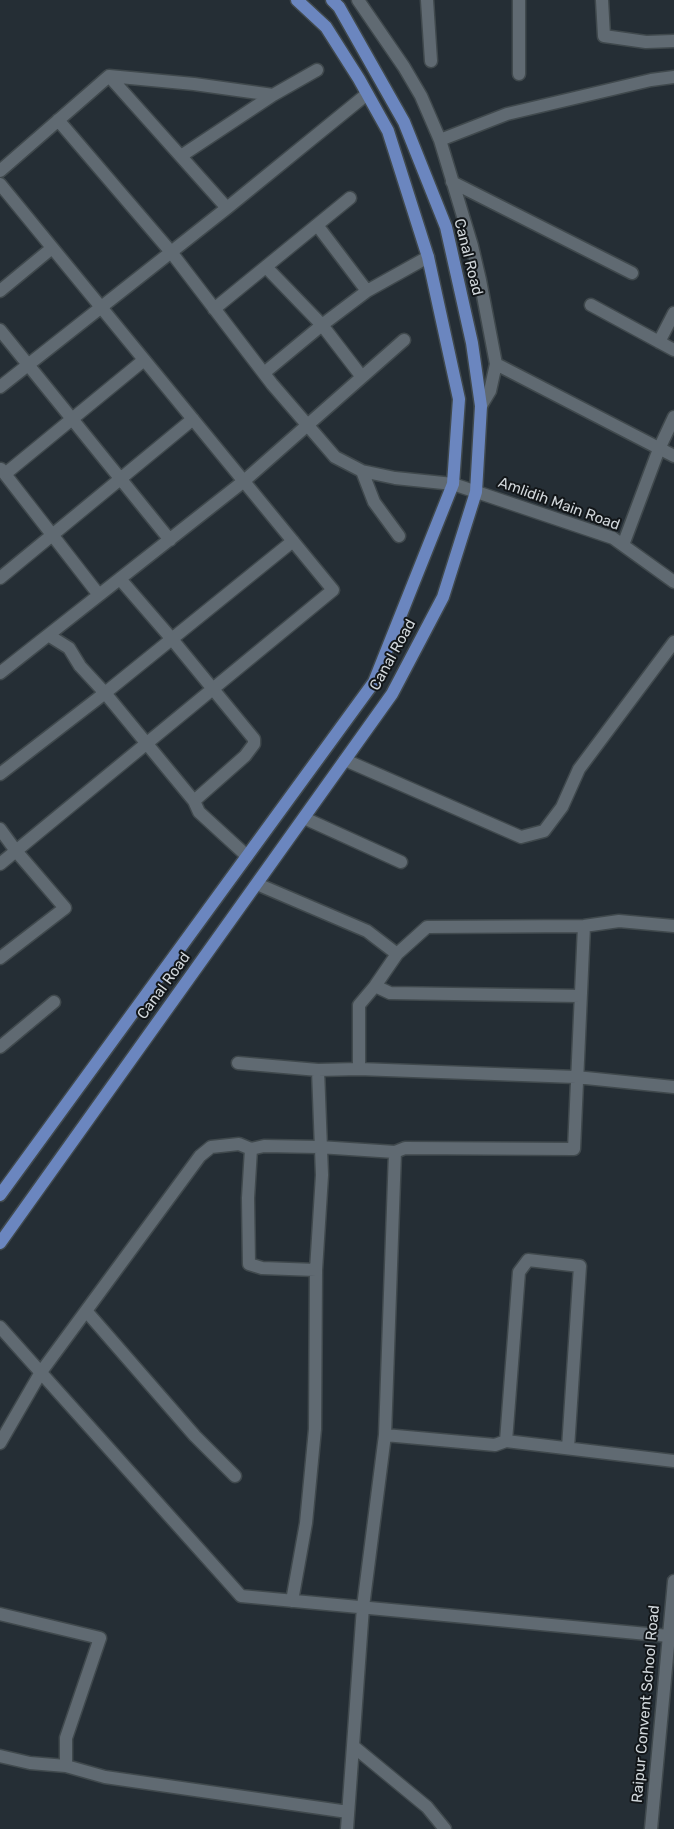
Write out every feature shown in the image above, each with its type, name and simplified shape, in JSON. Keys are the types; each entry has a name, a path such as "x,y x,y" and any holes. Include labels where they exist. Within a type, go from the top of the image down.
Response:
{"main road":[{"name":"Canal Road","path":"0,1195 374,682 453,484 459,399 428,257 388,131 326,27 297,0"},
{"name":"Canal Road","path":"0,1243 392,694 443,597 476,492 481,406 472,343 446,227 404,122 339,6 332,0"}],"street":[{"path":"358,0 422,96 440,140 476,263 496,364 490,391 481,406"},
{"path":"427,0 431,61"},
{"path":"518,0 519,74"},
{"path":"602,0 604,36 646,42 674,41"},
{"path":"181,156 273,95 317,70"},
{"path":"109,76 227,208"},
{"path":"0,171 109,76 194,84 273,95"},
{"path":"440,140 507,114 650,80 674,77"},
{"path":"0,387 100,306 227,208 367,94"},
{"name":"Amlidih Main Road","path":"58,120 171,252 264,372 335,457 362,471 395,478 453,484 613,538 674,582"},
{"path":"452,182 632,273"},
{"path":"0,184 333,590 0,864"},
{"path":"214,309 350,198"},
{"path":"317,225 367,292"},
{"path":"0,291 52,248"},
{"path":"264,372 322,325 367,292 428,257"},
{"path":"266,266 322,325 362,376"},
{"path":"591,305 674,350"},
{"path":"659,342 674,313"},
{"path":"0,330 170,540"},
{"path":"2,666 48,635 244,481 404,340"},
{"path":"99,595 3,471 144,360"},
{"path":"496,364 674,456"},
{"path":"623,545 659,449 674,417"},
{"path":"0,578 193,419"},
{"path":"362,471 374,502 399,536"},
{"path":"0,774 105,693 293,541"},
{"path":"120,579 254,739 254,744 244,756 194,801"},
{"path":"48,635 69,648 80,666 105,693 194,801 199,812 247,856"},
{"path":"345,760 520,837 544,831 562,807 579,769 674,642"},
{"path":"304,818 401,862"},
{"path":"0,829 16,851 65,908 0,958"},
{"path":"257,884 367,932 397,954"},
{"path":"359,1069 359,1005 397,954 427,927 584,926 619,921 674,926"},
{"path":"0,1443 40,1372 87,1312 200,1156 211,1147 239,1144 250,1149 264,1146 320,1147 395,1152 405,1148 574,1149 584,926"},
{"path":"375,986 390,993 580,996"},
{"path":"0,1047 54,1002"},
{"path":"238,1063 318,1070 359,1069 576,1078 674,1087"},
{"path":"292,1601 306,1523 314,1429 316,1270 322,1175 318,1070"},
{"path":"250,1149 248,1264 262,1268 316,1270"},
{"path":"347,1829 363,1607 385,1435 395,1152"},
{"path":"506,1441 519,1272 528,1260 580,1266 568,1448"},
{"path":"87,1312 196,1436 235,1476"},
{"path":"0,1327 241,1596 669,1636"},
{"path":"385,1435 495,1445 506,1441 674,1461"},
{"name":"Raipur Convent School Road","path":"651,1829 674,1581"},
{"path":"0,1614 100,1638 66,1738 66,1766"},
{"path":"353,1746 427,1807 445,1829"},
{"path":"0,1756 30,1763 66,1766 105,1777 348,1812"}]}
